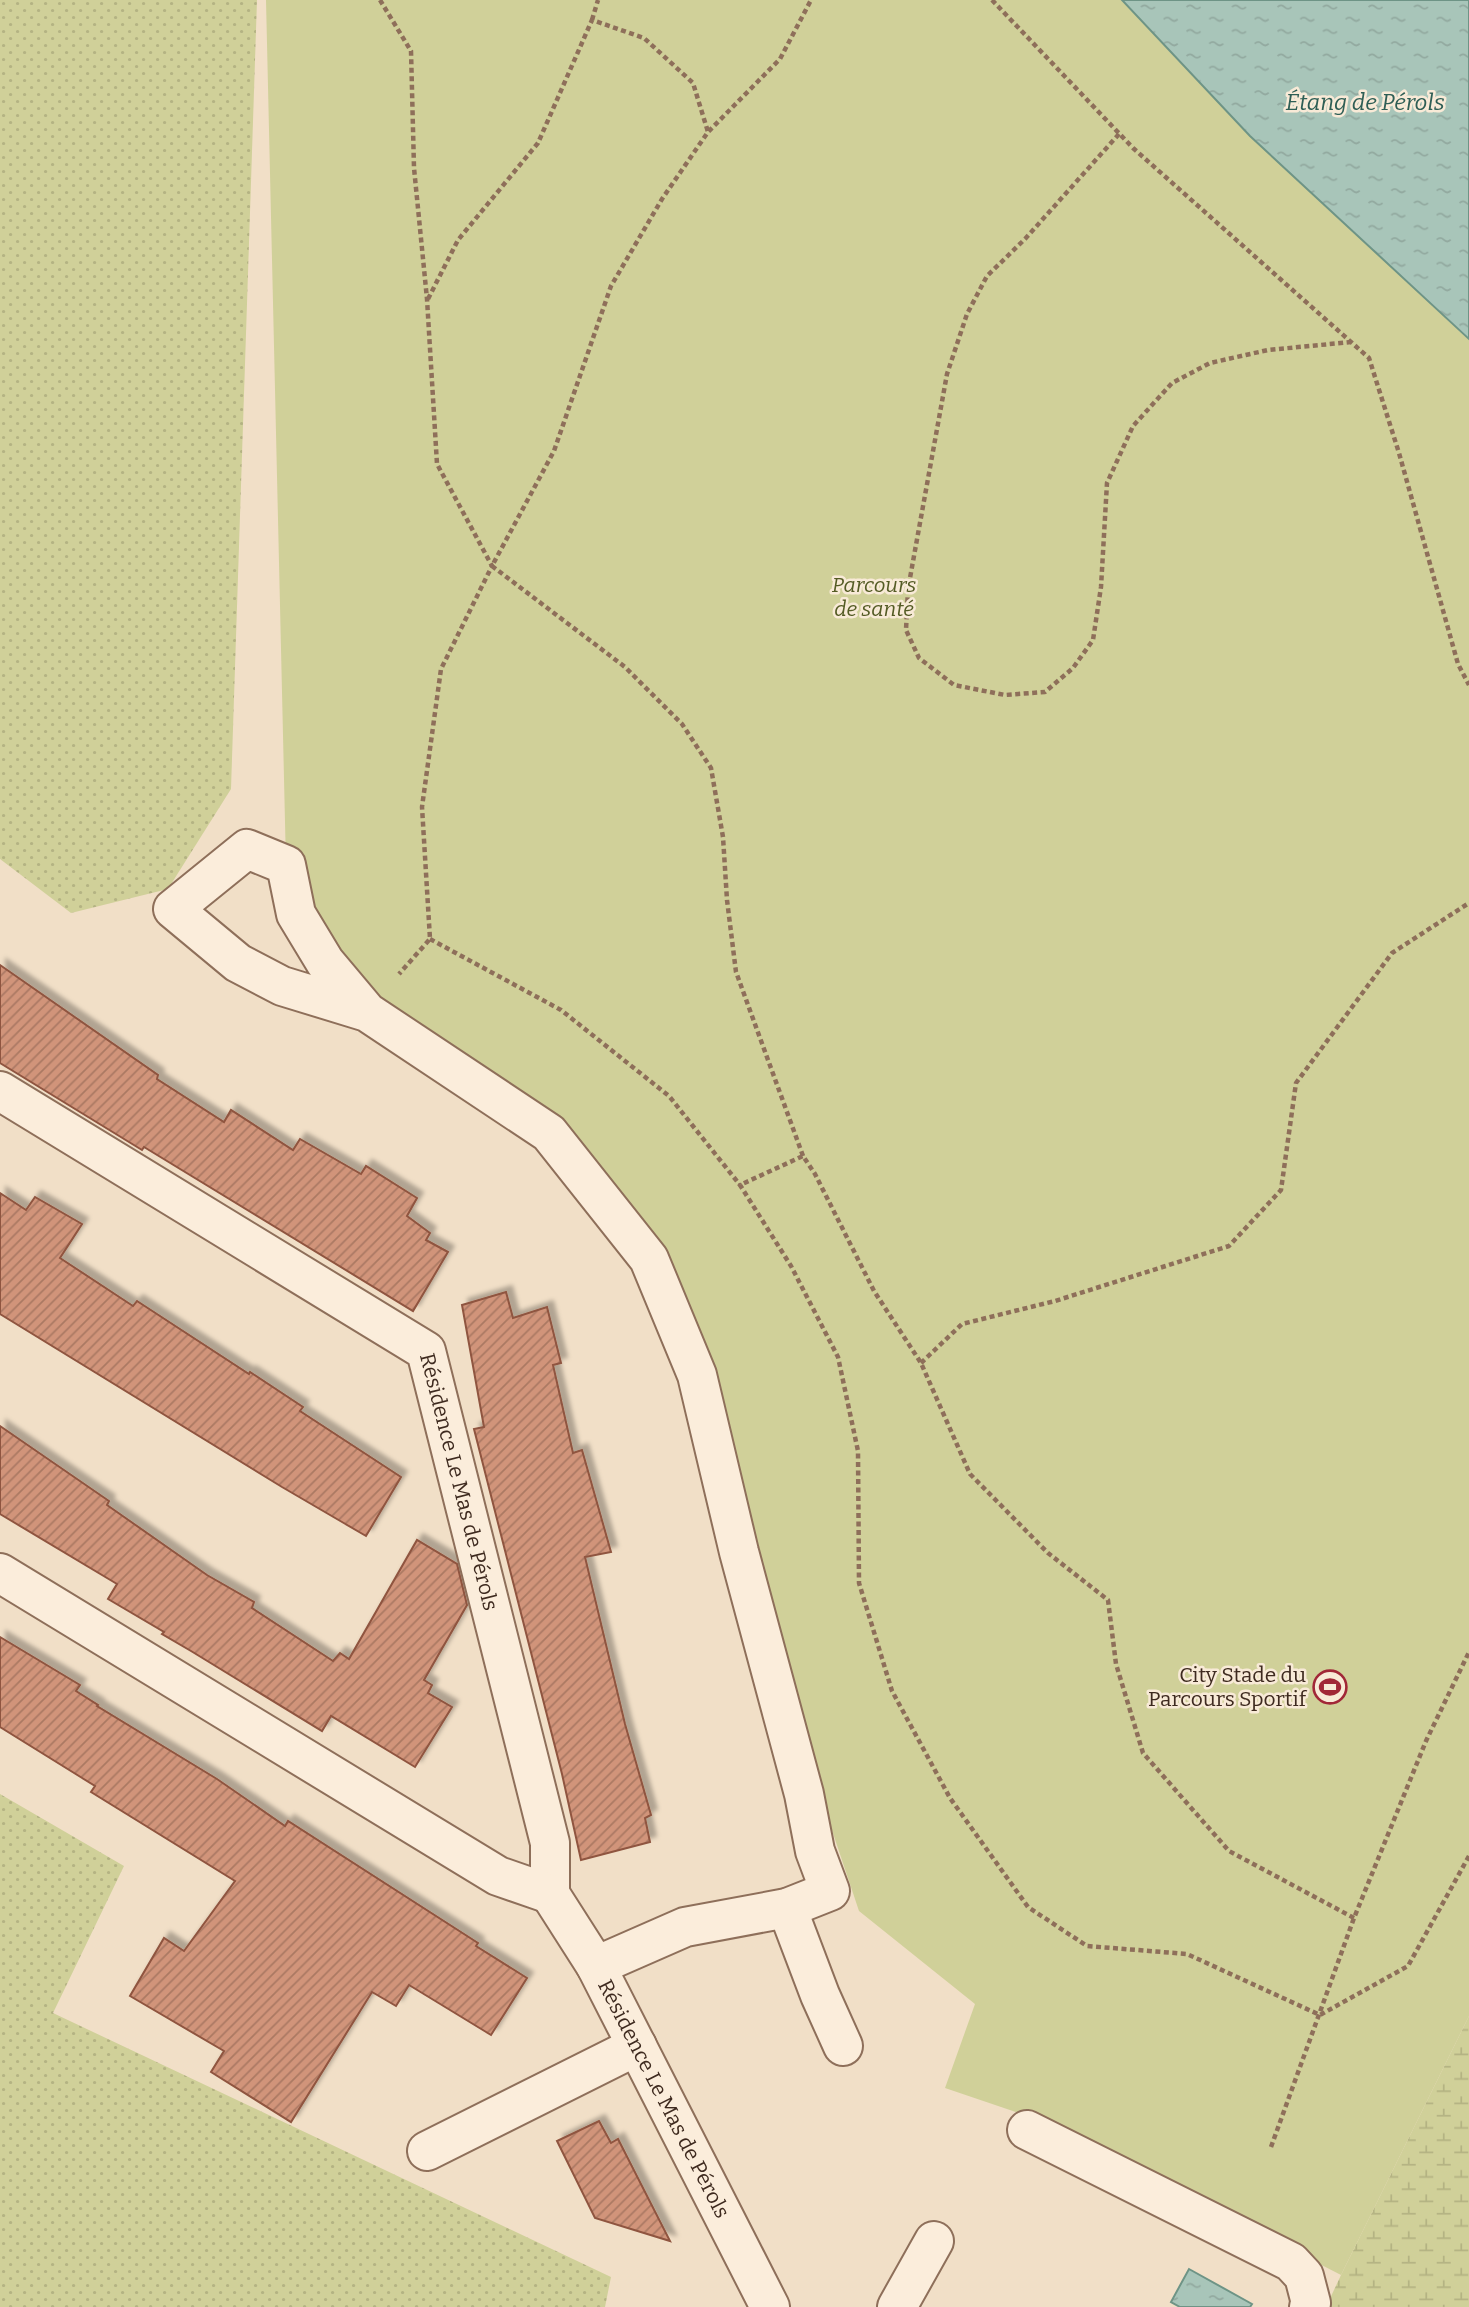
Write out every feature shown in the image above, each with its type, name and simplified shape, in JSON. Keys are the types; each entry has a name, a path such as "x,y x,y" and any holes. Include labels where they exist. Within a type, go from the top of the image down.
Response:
{"street":[{"path":"367,1012 282,986 238,963 173,909 247,849 286,865 296,915 324,962 367,1012 549,1133 649,1259 697,1375 739,1552 804,1794 815,1851 830,1891 787,1908 685,1927 596,1966"},
{"name":"Résidence Le Mas de Pérols","path":"0,1091 426,1350 550,1843 550,1894 596,1966 770,2307"},
{"path":"0,1573 498,1876 550,1894"},
{"path":"787,1908 843,2046"},
{"path":"427,2151 637,2046"},
{"path":"1027,2130 1291,2262 1304,2276 1311,2303 1309,2307"},
{"path":"897,2307 934,2241"}],"path":[{"path":"380,0 411,51 414,168 427,299 437,464 492,566 625,667 682,724 711,768 723,837 736,972 803,1156 815,1174 874,1291 921,1363 970,1474 1048,1553 1108,1600 1116,1664 1143,1753 1230,1851 1354,1918"},
{"path":"427,299 458,240 538,143 592,20 598,0"},
{"path":"367,1012 430,939 422,807 441,669 492,566 554,452 611,286 662,199 708,132 780,59 811,0"},
{"path":"992,0 1119,134 1369,358 1399,453 1458,664 1469,685"},
{"path":"592,20 644,38 693,83 708,132"},
{"path":"1119,134 1025,239 987,276 967,314 947,374 908,589 906,629 919,658 954,685 1005,695 1045,692 1073,668 1093,640 1101,587 1107,483 1133,426 1172,383 1210,363 1268,350 1351,342"},
{"path":"921,1363 962,1324 1055,1301 1228,1246 1281,1190 1296,1083 1392,953 1469,903"},
{"path":"430,939 561,1010 669,1096 740,1185 792,1266 838,1357 858,1451 859,1583 892,1691 950,1798 1028,1907 1087,1945 1187,1954 1320,2015"},
{"path":"740,1185 803,1156"},
{"path":"1271,2147 1354,1918 1426,1741 1469,1652"},
{"path":"1320,2015 1408,1966 1469,1856"}],"green space":[{"path":"0,0 257,0 231,789 168,889 71,913 0,859"},
{"name":"Parcours de santé","path":"266,0 1122,0 1250,136 1469,339 1469,2016 1341,2275 1042,2121 945,2088 975,2004 859,1911 739,1552 650,1259 549,1133 367,1012 286,865"},
{"path":"0,1794 124,1866 53,2013 611,2277 605,2307 0,2307"},
{"path":"1469,2016 1469,2307 1326,2307 1341,2275"}],"water":[{"name":"Étang de Pérols","path":"1122,0 1469,0 1469,339 1250,136"},
{"path":"1189,2269 1252,2304 1250,2307 1180,2307 1171,2302"}],"building":[{"path":"0,965 158,1075 157,1079 224,1122 231,1110 293,1150 300,1139 361,1174 366,1166 417,1198 407,1216 430,1233 426,1240 448,1252 413,1311 144,1147 142,1150 0,1063"},
{"path":"0,1193 26,1210 35,1197 82,1224 60,1258 133,1306 137,1301 249,1374 250,1372 303,1407 300,1411 401,1477 366,1536 0,1314"},
{"path":"506,1292 513,1318 547,1307 561,1363 553,1365 573,1453 582,1450 611,1552 585,1557 625,1724 651,1815 645,1818 650,1842 581,1860 562,1774 474,1429 484,1427 462,1305"},
{"path":"0,1426 109,1501 107,1505 207,1575 254,1602 252,1608 333,1661 340,1653 349,1659 417,1540 457,1564 467,1605 424,1680 432,1685 428,1693 452,1707 415,1767 331,1716 322,1731 162,1634 164,1632 108,1599 117,1584 0,1514"},
{"path":"0,1637 80,1685 76,1691 97,1706 217,1779 285,1826 288,1821 478,1943 476,1946 527,1978 491,2035 409,1985 396,2006 372,1992 291,2122 211,2072 224,2051 130,1996 164,1938 184,1951 235,1881 91,1792 95,1786 0,1727"},
{"path":"599,2121 611,2143 618,2139 670,2241 595,2218 557,2141"}],"place":[{"name":"City Stade du Parcours Sportif","path":"1330,1687"}]}
